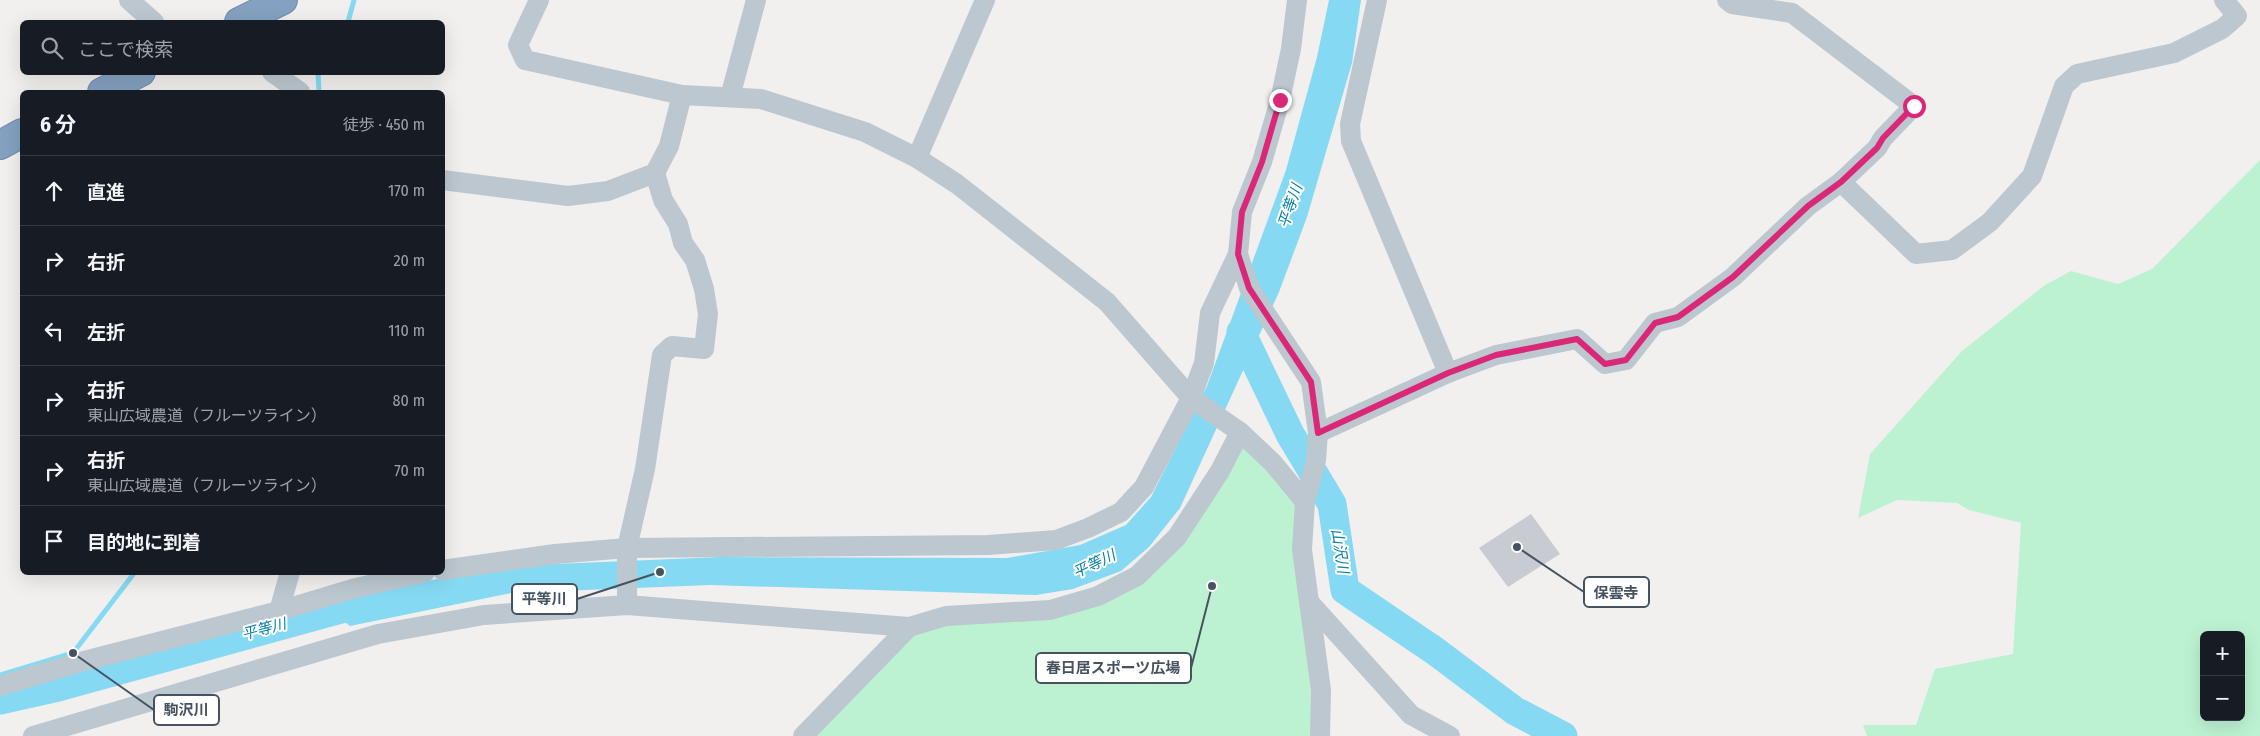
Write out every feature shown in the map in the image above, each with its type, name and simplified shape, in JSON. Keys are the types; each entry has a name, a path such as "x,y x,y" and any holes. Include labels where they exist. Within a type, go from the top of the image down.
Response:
{"highway":[{"path":"242,20 283,0"},
{"path":"106,90 134,75"},
{"path":"0,145 20,134"}],"street":[{"path":"129,0 152,20"},
{"path":"539,0 518,45 525,60 682,95 761,99 865,132 917,158 957,184 1107,302 1191,398 1240,432 1306,497"},
{"path":"730,97 756,0"},
{"path":"917,158 985,0"},
{"path":"445,570 555,554 627,548 988,545 1056,540 1088,528 1121,512 1144,487 1191,398 1204,362 1210,312 1238,254 1242,212 1262,162 1280,100 1291,49 1297,0"},
{"path":"1377,0 1350,124 1351,141 1448,373"},
{"path":"1318,433 1448,373 1496,355 1577,339 1605,364 1626,360 1655,323 1678,317 1733,277 1808,206 1841,182 1877,148 1883,138 1914,106 1792,13 1732,4 1727,0"},
{"path":"1841,182 1916,254 1952,250 1990,222 2032,176 2064,86 2077,74 2174,53 2222,29 2237,16 2224,0"},
{"path":"276,75 297,90"},
{"path":"445,180 568,196 608,191 655,173 669,146 682,95"},
{"path":"627,605 627,548 645,469 662,355 672,346 704,349 708,314 704,289 695,260 683,243 678,224 663,200 655,173"},
{"path":"1238,254 1249,288 1311,382 1318,433 1316,460 1306,497 1302,550 1321,690 1320,736"},
{"path":"33,736 378,634 484,616 627,605 909,626 946,616 1050,610 1098,596 1137,576 1177,536 1220,471 1240,432"},
{"path":"279,611 289,575"},
{"path":"0,686 84,661 279,611 352,589 413,575"},
{"path":"1309,602 1411,715 1450,736"},
{"path":"803,736 909,626"}],"green space":[{"path":"2260,160 2260,736 1867,736 1863,725 1916,725 1935,669 2013,654 2021,523 1969,510 1957,503 1897,500 1858,518 1870,454 1962,351 2045,285 2071,271 2118,284 2152,269"},
{"path":"1240,432 1305,502 1320,736 803,736 909,627 1050,610 1137,576"}],"water":[{"path":"1329,0 1361,0 1352,63 1307,217 1279,292 1180,508 1149,547 1121,571 1073,589 1036,595 710,585 511,593 350,626 318,601 507,566 720,557 1007,558 1080,545 1126,525 1151,497 1207,386 1286,170 1317,57"}],"building":[{"path":"1531,514 1560,554 1508,587 1479,548"}],"waterway":[{"path":"349,20 354,0"},
{"path":"318,75 319,90"},
{"name":"山沢川","path":"1241,332 1290,434 1332,504 1345,590 1435,651 1515,711 1563,736"},
{"path":"0,675 73,653 133,575"},
{"name":"平等川","path":"0,700 58,687 370,601"}],"place":[{"name":"保雲寺","path":"1517,547"},
{"name":"平等川","path":"660,572"},
{"name":"春日居スポーツ広場","path":"1212,586"},
{"name":"駒沢川","path":"73,653"}],"route":[{"path":"1280,100 1262,162 1242,212 1238,254 1249,288 1311,382 1318,433 1448,373 1496,355 1577,339 1605,364 1626,360 1655,323 1678,317 1733,277 1808,206 1841,182 1877,148 1883,138 1914,106"}]}
